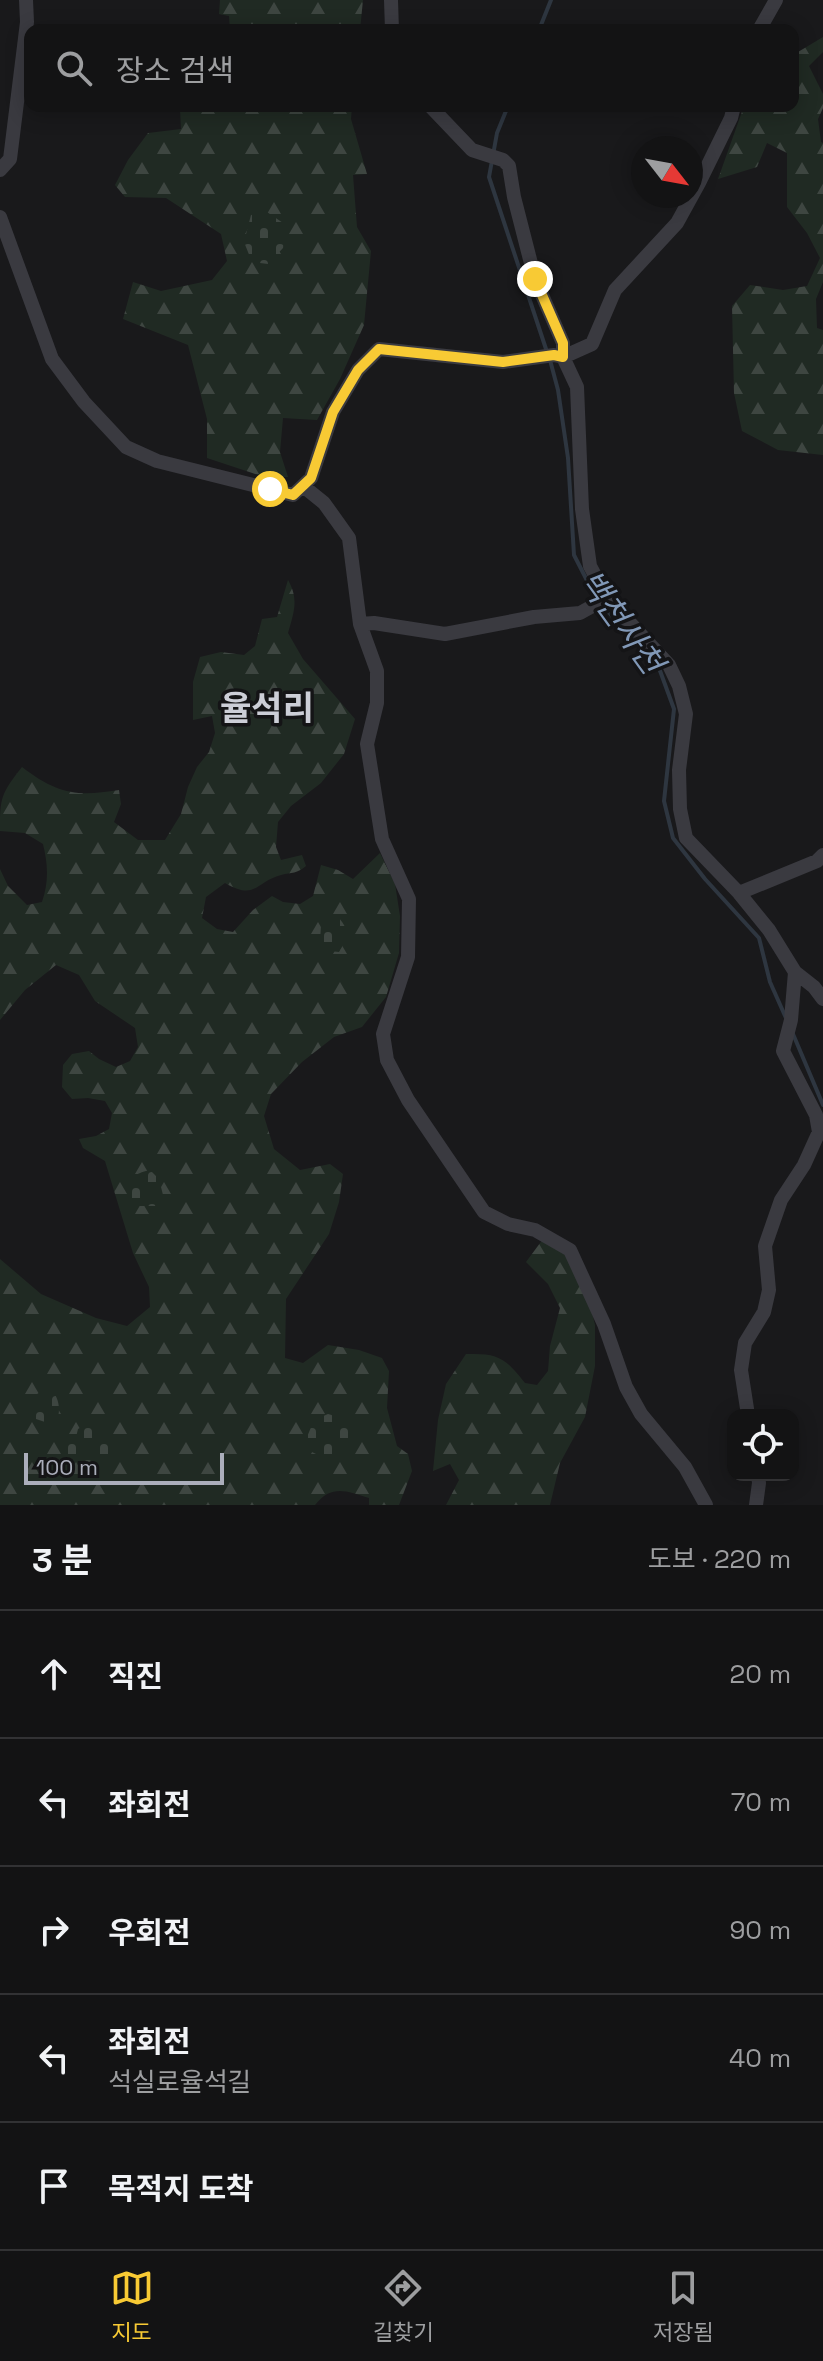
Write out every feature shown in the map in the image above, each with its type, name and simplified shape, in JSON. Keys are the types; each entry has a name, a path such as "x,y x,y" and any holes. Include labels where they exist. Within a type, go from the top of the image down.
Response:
{"street":[{"path":"26,0 27,24"},
{"path":"391,0 392,24"},
{"path":"762,24 776,0"},
{"path":"0,170 10,159 24,46"},
{"path":"436,112 472,150 503,160 509,166 535,279 563,343 559,356 577,387 582,509 590,566 601,602 669,665 679,686 686,714 679,770 680,809 686,838 739,893 769,930 795,972 823,999"},
{"path":"0,217 52,359 84,402 126,447 157,461 293,495 311,478 333,412 358,370 379,349 503,362 559,356 592,344 615,290 677,223 732,112"},
{"path":"303,486 324,503 349,538 360,624 377,671 377,703 367,744 382,839 409,899 408,957 383,1034 387,1060 408,1100 484,1212 508,1224 535,1230 570,1250 604,1324 626,1387 641,1414 685,1467 706,1505"},
{"path":"360,624 374,623 445,634 534,617 580,613 601,602"},
{"path":"739,893 817,861 823,855"},
{"path":"747,1409 741,1370 745,1343 764,1312 769,1290 765,1246 781,1200 804,1165 819,1132 816,1115 783,1051 791,1020 795,972"},
{"path":"756,1505 759,1481"}],"green space":[{"path":"220,0 363,0 361,24 230,24 229,16 219,14"},
{"path":"823,37 823,52 809,66 823,94 823,108 818,119 823,143 823,282 816,299 817,328 823,330 823,455 778,450 742,431 734,393 732,306 750,285 783,290 807,286 820,258 807,233 787,207 787,153 767,143 757,167 718,179 742,112 799,112 799,51"},
{"path":"180,112 352,112 367,174 353,175 357,227 371,251 364,325 340,379 317,420 283,418 280,452 288,477 264,477 207,458 207,419 188,345 123,319 133,282 161,291 212,280 227,261 221,234 166,198 125,197 115,185 128,160 148,133 181,129"},
{"path":"267,212 286,225 283,248 268,264 252,262 244,242 251,215"},
{"path":"288,580 294,612 288,633 303,659 355,719 344,754 321,783 291,806 278,822 276,847 281,860 302,855 306,866 249,890 225,883 206,897 202,918 217,929 233,932 253,910 272,896 283,902 300,904 313,896 321,865 353,879 380,853 395,884 400,916 399,953 386,997 362,1027 334,1037 302,1062 271,1094 264,1116 274,1149 300,1170 330,1164 343,1174 339,1202 329,1234 286,1299 285,1358 303,1363 328,1345 382,1358 389,1371 387,1408 397,1446 408,1454 412,1471 399,1505 369,1505 369,1498 340,1491 327,1494 315,1505 0,1505 0,1259 41,1294 96,1318 127,1326 150,1307 149,1287 133,1253 105,1161 83,1148 79,1139 96,1136 109,1129 112,1113 105,1101 72,1099 62,1087 63,1065 72,1054 89,1051 116,1067 130,1061 138,1047 135,1028 95,1001 79,975 56,965 25,990 0,1020 0,869 8,886 27,905 42,902 47,873 43,844 25,833 0,831 3,796 22,767 46,783 68,791 91,793 119,790 121,804 114,822 138,840 165,840 181,814 188,787 197,767 209,752 215,733 212,716 193,720 193,682 200,657 221,652 244,655 255,646 262,619 277,617"},
{"path":"330,917 339,918 347,931 339,952 330,951 320,942 321,925"},
{"path":"150,1170 159,1179 163,1195 155,1206 138,1206 130,1199 130,1183 134,1176"},
{"path":"546,1235 561,1247 584,1280 595,1325 595,1366 585,1417 560,1463 550,1505 446,1505 459,1480 450,1464 433,1471 438,1420 446,1384 466,1354 494,1356 512,1368 525,1383 537,1385 548,1371 550,1346 560,1308 548,1284 526,1262"},
{"path":"50,1387 58,1401 59,1413 58,1417 45,1422 36,1419 32,1412 37,1394"},
{"path":"328,1414 346,1419 352,1434 347,1449 324,1458 310,1451 307,1437 314,1420"},
{"path":"92,1421 106,1426 109,1435 112,1464 103,1474 85,1469 77,1458 64,1455 60,1448 75,1441 78,1429"}],"waterway":[{"name":"백천사천","path":"541,24 551,0"},
{"name":"백천사천","path":"506,112 497,133 489,177 547,352"},
{"name":"백천사천","path":"550,360 558,390 568,458 574,555 597,600"},
{"name":"백천사천","path":"603,606 659,668 674,709 664,801 673,838 705,879 759,938 770,982 786,1018"},
{"name":"백천사천","path":"793,1034 823,1105"}],"district":[{"name":"율석리","path":"267,708"}],"route":[{"path":"270,489 293,495 311,478 333,412 358,370 379,349 503,362 554,355 563,357 563,343 535,279"}]}
